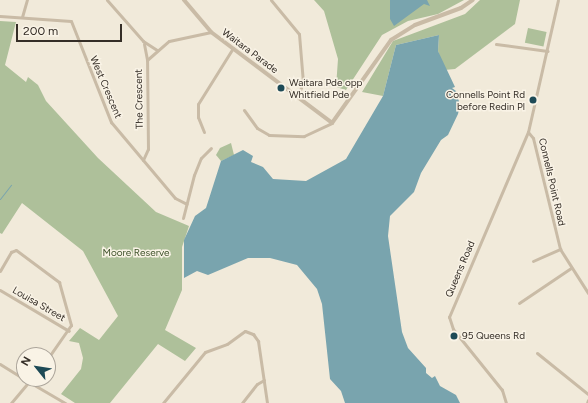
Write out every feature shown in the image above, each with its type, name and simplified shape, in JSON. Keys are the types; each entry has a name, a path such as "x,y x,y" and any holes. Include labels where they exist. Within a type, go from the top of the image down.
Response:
{"street":[{"path":"22,17 27,0"},
{"path":"108,0 143,41 158,50"},
{"name":"Waitara Parade","path":"184,0 211,32 332,123"},
{"path":"271,0 299,34 303,83 297,96"},
{"path":"244,110 257,128 269,135 304,136 332,123 391,40 415,25 462,8 473,0"},
{"name":"Connells Point Road","path":"558,0 548,51 528,132 533,138 560,249 588,293"},
{"name":"West Crescent","path":"0,16 71,21 111,122 175,198 187,204"},
{"name":"The Crescent","path":"144,160 148,149 147,60 169,40 211,32"},
{"path":"143,41 147,60"},
{"path":"496,44 548,51"},
{"path":"204,132 198,117 198,104 233,48"},
{"name":"Queens Road","path":"506,403 502,390 453,329 449,317 528,132"},
{"path":"183,218 198,165 211,148"},
{"path":"533,261 560,249"},
{"path":"0,271 15,250 52,274 62,288 69,308 72,323 69,331 56,348"},
{"path":"519,303 571,268"},
{"name":"Louisa Street","path":"0,290 69,331"},
{"path":"163,403 205,352 227,344 245,332 253,334 258,341 267,403"},
{"path":"536,352 588,394"},
{"path":"0,364 16,374"},
{"path":"242,403 257,384 264,380"},
{"path":"11,403 24,387"},
{"path":"40,387 64,403"}],"green space":[{"path":"314,0 464,0 438,14 408,21 382,35 346,90 336,87 338,59 324,11"},
{"path":"480,0 520,0 515,24 455,69 444,70 438,51 439,35 396,45 383,96 362,92 393,41 465,14"},
{"name":"Moore Reserve","path":"0,21 16,22 5,65 26,82 28,77 38,85 46,101 98,158 156,212 189,226 182,247 182,290 165,330 196,348 185,361 158,344 110,403 75,403 61,394 81,369 83,358 79,343 69,341 80,328 99,340 118,316 83,251 22,203 2,234 0,233"},
{"path":"528,28 547,32 543,47 525,43"},
{"path":"231,143 234,155 221,161 216,155 220,148"}],"water":[{"path":"390,0 427,0 430,6 424,4 394,26 390,19"},
{"path":"439,35 438,51 455,87 452,88 456,91 460,105 458,114 448,135 441,140 421,173 414,192 390,216 388,236 402,332 408,348 426,368 426,373 432,378 435,376 440,386 456,395 460,403 345,403 341,391 330,379 322,304 317,289 297,265 270,258 248,258 208,275 197,271 184,278 184,240 195,216 206,208 221,161 243,150 253,156 251,162 263,167 273,179 306,181 346,159 383,96 396,45"}],"waterway":[{"path":"0,199 11,185"}],"place":[{"name":"Waitara Pde opp Whitfield Pde","path":"281,88"},
{"name":"Connells Point Rd before Redin Pl","path":"533,100"},
{"name":"95 Queens Rd","path":"454,336"}]}
